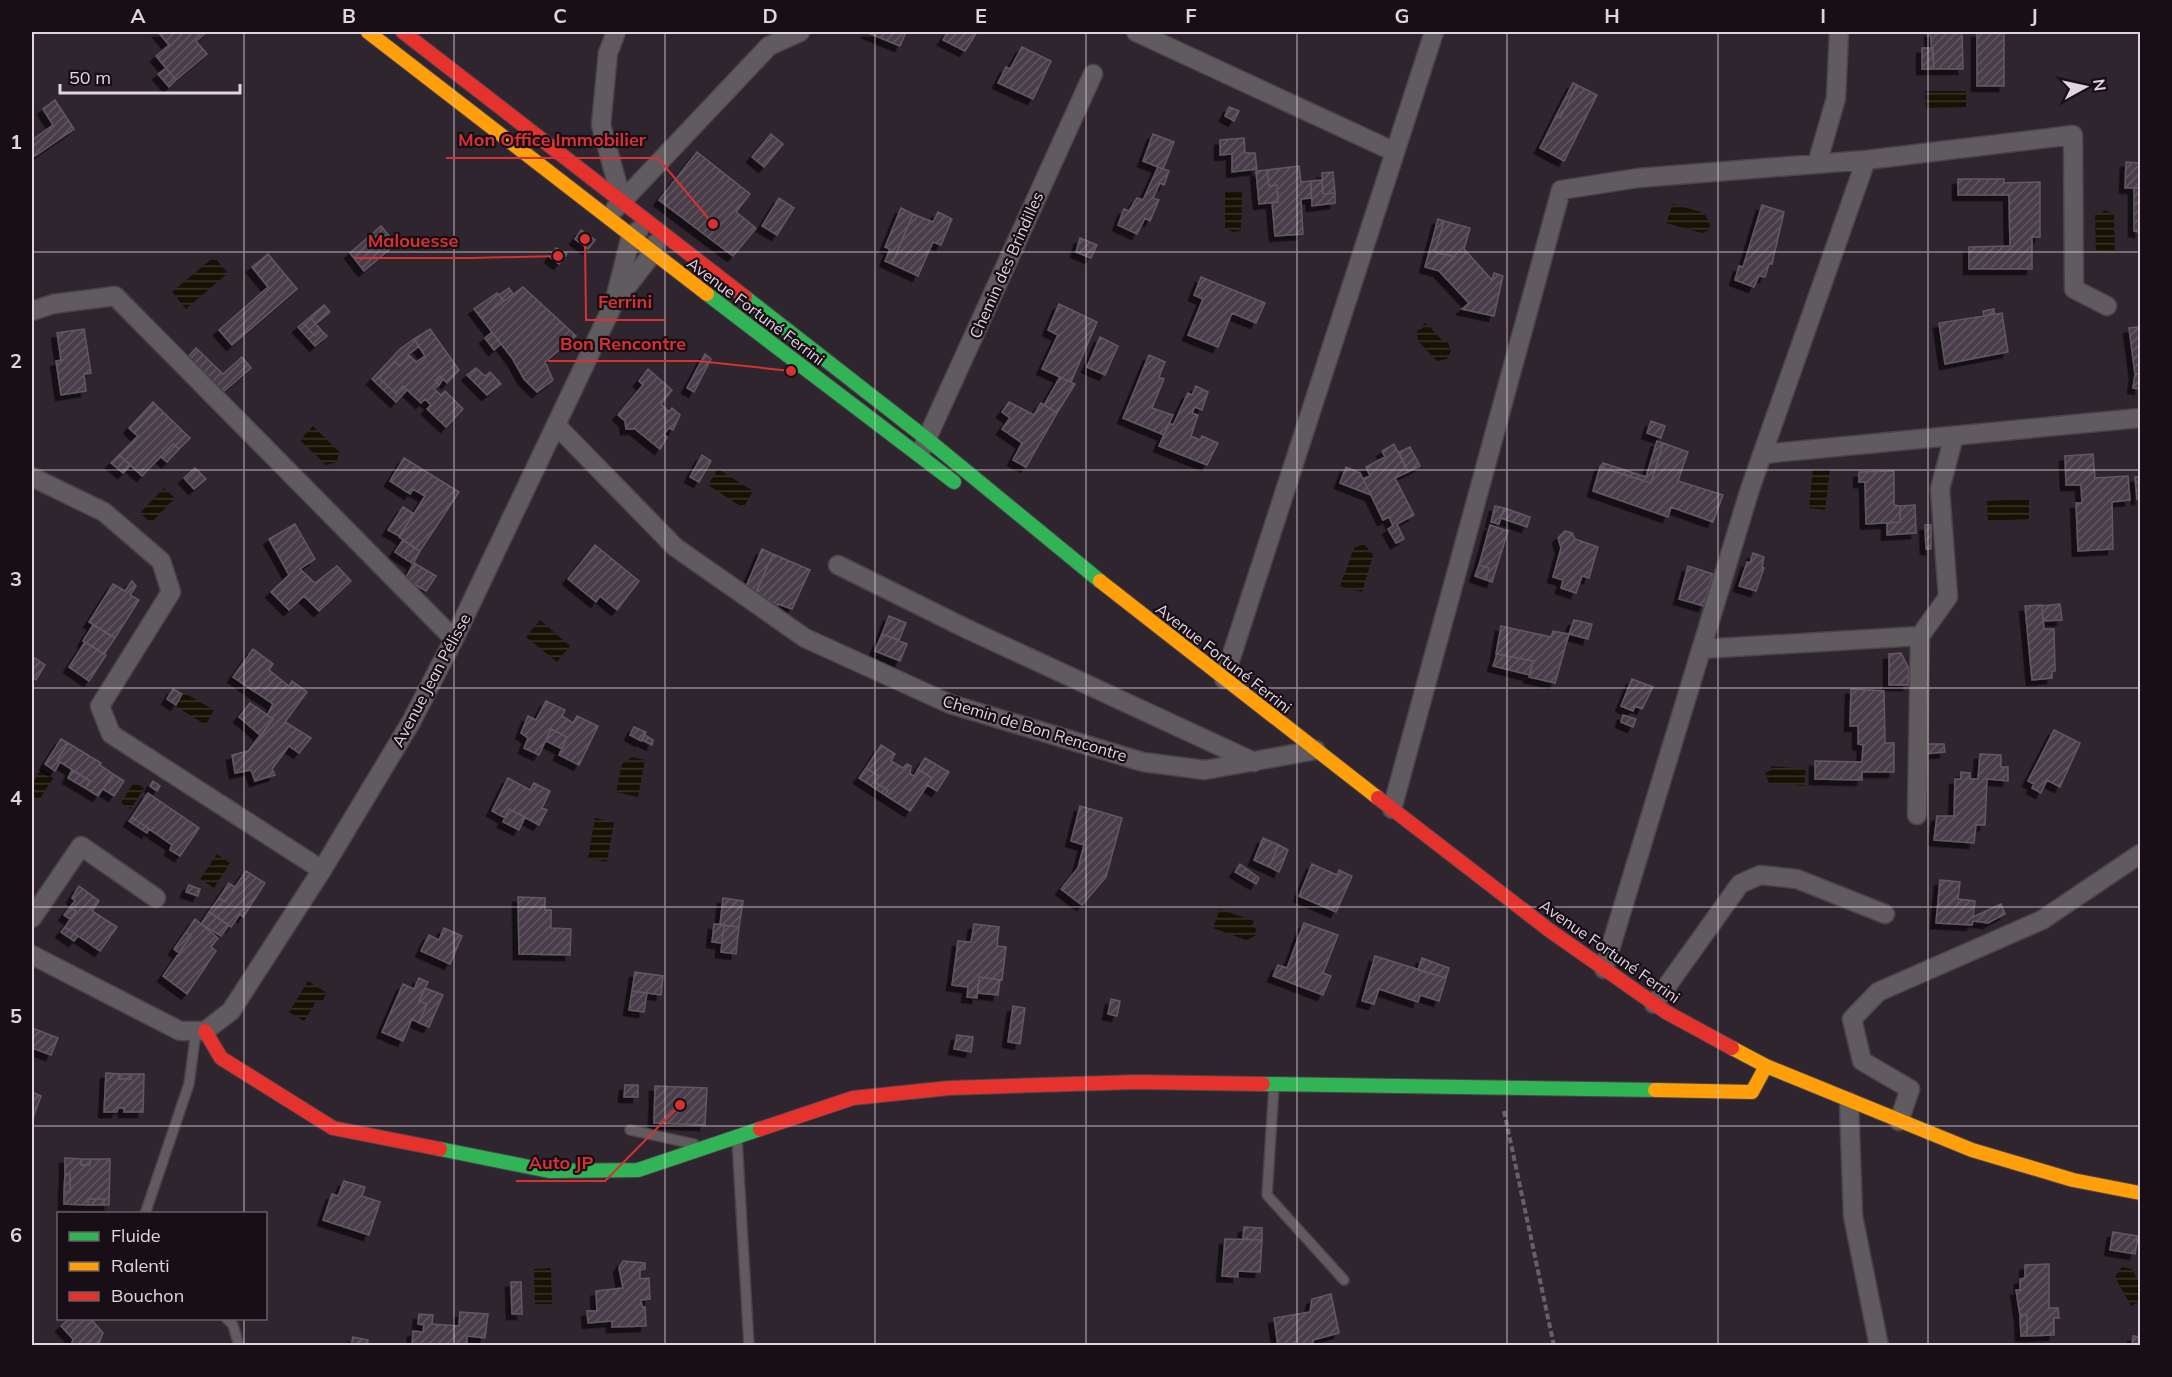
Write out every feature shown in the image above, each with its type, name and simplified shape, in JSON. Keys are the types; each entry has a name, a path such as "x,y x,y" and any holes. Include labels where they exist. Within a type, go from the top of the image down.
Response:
{"main road":[{"name":"Avenue Fortuné Ferrini","path":"368,32 919,457 1131,607"},
{"name":"Avenue Fortuné Ferrini","path":"408,33 927,439 1131,607 1392,809 1654,1004 1766,1066 1899,1122 1972,1150 2073,1180 2140,1193"},
{"path":"200,1031 221,1058 333,1128 549,1171 638,1170 853,1098 949,1088 1137,1082 1752,1092 1766,1066"}],"street":[{"path":"616,32 608,53 601,124 622,201"},
{"path":"607,218 769,46 800,32"},
{"path":"1136,32 1395,152"},
{"path":"1224,679 1434,32"},
{"path":"1817,164 1836,98 1839,32"},
{"path":"402,58 408,33"},
{"name":"Chemin des Brindilles","path":"919,457 1093,74"},
{"path":"1392,809 1561,189 1638,177 1866,160 2073,135 2074,289 2107,306"},
{"path":"1604,969 1763,454 1866,160"},
{"path":"631,237 640,229 654,226 656,241 653,253"},
{"name":"Avenue Jean Pélisse","path":"200,1031 231,1011 322,870 411,722 454,639 614,303 631,237"},
{"name":"Avenue Jean Pélisse","path":"614,303 653,253"},
{"path":"32,311 53,304 115,296 454,639"},
{"path":"1763,454 2140,418"},
{"name":"Chemin de Bon Rencontre","path":"555,425 675,547 805,638 950,704 1143,762 1205,770 1316,750"},
{"path":"1917,815 1920,636 1948,597 1940,489 1954,436"},
{"path":"32,477 104,512 161,561 171,592 100,706 111,734 322,870"},
{"path":"838,565 964,628 1254,762"},
{"path":"1701,649 1920,636"},
{"path":"32,918 81,846 156,898"},
{"path":"1899,1122 1910,1089 1862,1061 1852,1019 1878,992 2042,920 2140,854"},
{"path":"1654,1004 1740,884 1760,875 1797,879 1885,914"},
{"path":"32,955 180,1031 200,1031"},
{"path":"1849,1102 1853,1216 1879,1346"}],"lane":[{"path":"146,1212 189,1084 200,1031"},
{"path":"1275,1084 1267,1195 1344,1280"},
{"path":"630,1130 708,1146"},
{"path":"737,1137 749,1346"},
{"path":"228,1320 233,1325 239,1346"}],"path":[{"path":"1498,1087 1554,1346"}],"shaded area":[{"path":"1925,91 1966,91 1966,107 1926,108"},
{"path":"1225,192 1242,192 1241,231 1233,232 1225,228"},
{"path":"1673,204 1704,213 1710,224 1709,230 1702,233 1666,223"},
{"path":"2104,210 2114,214 2115,251 2096,252 2095,215 2100,215"},
{"path":"214,257 228,273 186,309 172,292"},
{"path":"1424,323 1448,343 1451,351 1447,359 1437,361 1418,341 1417,330 1422,329"},
{"path":"313,426 339,452 337,462 326,465 300,440"},
{"path":"1813,468 1830,469 1825,510 1809,508"},
{"path":"718,469 753,491 743,508 708,485"},
{"path":"164,488 175,498 151,523 140,513"},
{"path":"2029,499 2029,519 1988,521 1987,501"},
{"path":"1364,544 1373,555 1362,592 1340,586 1354,548"},
{"path":"540,620 570,646 557,662 526,637"},
{"path":"183,692 214,710 206,725 175,706"},
{"path":"632,757 645,760 638,797 616,792 622,764"},
{"path":"1771,766 1806,769 1804,786 1769,783 1765,773 1771,770"},
{"path":"41,769 54,777 39,800 32,795 32,785"},
{"path":"134,782 144,788 131,809 121,803"},
{"path":"595,818 614,822 607,862 588,858"},
{"path":"217,854 230,863 214,888 200,879"},
{"path":"1220,909 1254,921 1252,925 1256,929 1255,936 1246,940 1213,928"},
{"path":"308,981 327,993 321,1003 317,1000 304,1021 289,1012"},
{"path":"2122,1267 2132,1269 2140,1285 2140,1301 2131,1306 2115,1277"},
{"path":"551,1268 552,1304 535,1304 534,1269"}],"building":[{"path":"158,32 207,32 196,41 207,54 176,80 156,56 169,45"},
{"path":"866,32 906,32 900,46"},
{"path":"948,32 977,32 965,51 943,40"},
{"path":"1930,32 1962,32 1963,69 1934,69"},
{"path":"1977,32 2004,32 2004,86 1977,86"},
{"path":"1022,47 1051,61 1033,99 998,83 1006,67 1010,69"},
{"path":"1922,48 1933,48 1934,69 1922,69"},
{"path":"166,68 176,80 169,87 158,74"},
{"path":"1573,83 1577,85 1560,118 1556,116"},
{"path":"1577,85 1597,95 1564,161 1540,148 1556,116 1560,118"},
{"path":"55,100 74,129 35,156 32,151 32,140 53,125 43,109"},
{"path":"1229,107 1239,111 1234,121 1225,116"},
{"path":"771,134 783,144 764,167 752,157"},
{"path":"1153,134 1174,142 1163,169 1143,161"},
{"path":"1244,138 1245,153 1255,153 1257,169 1232,172 1232,154 1220,155 1220,140"},
{"path":"697,152 750,194 736,212 756,228 733,256 659,200"},
{"path":"2126,162 2140,163 2140,188 2125,188"},
{"path":"1299,166 1301,182 1311,181 1311,198 1301,199 1303,234 1275,236 1272,202 1278,202 1277,185 1269,186 1267,170"},
{"path":"1158,167 1169,171 1164,185 1160,183 1153,198 1159,200 1150,221 1145,218 1137,234 1118,225 1124,209 1129,211 1137,198 1143,200"},
{"path":"1267,170 1269,186 1277,185 1278,202 1259,204 1256,171"},
{"path":"1333,172 1335,193 1323,194 1322,173"},
{"path":"1958,179 2004,179 2004,183 2040,182 2040,237 2032,237 2032,269 1969,269 1969,247 2010,246 2009,195 1958,195"},
{"path":"1322,180 1323,194 1335,193 1335,203 1312,206 1311,181"},
{"path":"2134,188 2140,188 2140,232 2134,231"},
{"path":"779,198 794,208 777,235 762,226"},
{"path":"1762,205 1784,212 1772,264 1769,264 1765,277 1759,276 1754,287 1735,280 1739,266 1743,267"},
{"path":"901,208 913,214 892,264 885,261 890,249 885,247"},
{"path":"938,212 952,219 941,245 933,242 918,276 892,264 913,214 933,222"},
{"path":"1438,219 1444,221 1435,252 1455,257 1439,271 1425,267"},
{"path":"1444,221 1470,228 1464,249 1492,280 1494,273 1503,276 1494,316 1462,309 1469,303 1439,271 1455,257 1435,252"},
{"path":"381,226 396,244 364,271 350,253"},
{"path":"581,230 595,240 588,249 575,239"},
{"path":"1080,238 1097,245 1091,258 1076,252"},
{"path":"556,248 567,254 559,264 550,257"},
{"path":"268,254 297,289 232,345 219,330 268,287 252,267"},
{"path":"1201,277 1265,303 1256,323 1232,313 1218,347 1188,335 1203,299 1194,295"},
{"path":"523,287 576,336 545,362 553,380 537,392 524,379 512,358 481,318"},
{"path":"509,288 513,294 504,301 499,295"},
{"path":"497,293 504,301 481,318 474,309"},
{"path":"1059,304 1097,322 1071,382 1042,369 1058,335 1048,330"},
{"path":"324,305 330,312 316,324 310,317"},
{"path":"1994,309 1994,314 1984,316 1983,311"},
{"path":"2002,313 2008,352 1945,364 1939,323"},
{"path":"310,317 321,330 315,336 303,323"},
{"path":"303,323 315,336 321,330 327,336 315,346 298,327"},
{"path":"2138,327 2140,374 2135,374 2129,328"},
{"path":"84,329 91,373 84,374 86,391 61,395 56,361 61,360 57,333"},
{"path":"430,329 459,370 447,383 440,376 435,381 439,385 434,389 441,395 445,391 463,409 446,427 427,409 431,405 425,399 421,403 403,386 396,394 379,378 395,362 400,366 410,356 416,362 425,356 414,339"},
{"path":"492,332 501,344 494,350 485,338"},
{"path":"1100,337 1118,346 1105,375 1087,367"},
{"path":"414,339 419,346 400,366 395,362 379,378 396,394 403,386 407,390 396,402 372,379 400,349"},
{"path":"196,348 223,374 242,357 251,368 223,392 188,357"},
{"path":"705,354 711,359 694,392 687,388"},
{"path":"1149,355 1165,362 1159,377 1164,379 1152,408 1173,415 1164,435 1123,418"},
{"path":"476,368 485,376 490,372 501,384 487,395 467,375"},
{"path":"648,369 672,390 661,404 669,412 672,408 680,415 673,430 669,428 664,434 667,437 660,449 635,429 626,429 625,421 618,415 643,385 639,381"},
{"path":"2135,374 2140,374 2140,389 2133,388"},
{"path":"440,376 443,379 439,385 435,381"},
{"path":"1060,377 1075,384 1057,413 1044,405"},
{"path":"1196,386 1208,392 1202,410 1195,407 1192,413 1198,415 1191,436 1200,440 1202,436 1218,443 1207,465 1159,446 1169,423 1173,425 1188,393 1192,395"},
{"path":"153,402 158,407 134,433 129,428"},
{"path":"1009,402 1034,415 1041,403 1057,413 1026,467 1013,460 1022,443 1002,429 1010,418 1002,412"},
{"path":"158,407 190,438 179,449 173,444 142,476 119,455 138,436 134,433"},
{"path":"1651,421 1665,426 1661,438 1647,433"},
{"path":"1657,441 1663,443 1651,483 1600,467 1603,463 1646,477"},
{"path":"1663,443 1688,452 1678,481 1723,495 1713,522 1671,507 1668,517 1593,491 1600,467 1651,483"},
{"path":"173,444 179,449 167,462 161,457"},
{"path":"1394,444 1408,472 1395,478 1414,515 1397,524 1404,539 1396,543 1388,529 1393,526 1389,517 1383,520 1363,479 1370,476 1366,467 1385,457 1382,451"},
{"path":"1410,447 1420,466 1408,472 1399,452"},
{"path":"2093,454 2095,478 2128,476 2130,500 2112,502 2113,549 2078,551 2076,503 2082,503 2081,485 2066,485 2065,456"},
{"path":"119,455 131,465 123,473 111,463"},
{"path":"702,455 711,461 699,482 690,477"},
{"path":"404,458 459,492 420,551 399,537 425,496 413,489 410,494 390,481"},
{"path":"1346,467 1360,473 1371,495 1340,483"},
{"path":"195,468 206,479 194,489 184,478"},
{"path":"1894,471 1894,505 1900,506 1900,522 1866,524 1865,482 1859,482 1859,472"},
{"path":"2135,477 2140,477 2140,499 2137,499"},
{"path":"1915,505 1916,533 1887,535 1887,523 1900,522 1900,506"},
{"path":"1495,506 1504,508 1499,524 1491,522"},
{"path":"403,507 414,514 399,536 388,530"},
{"path":"1504,508 1530,517 1527,527 1501,518"},
{"path":"295,524 315,559 300,569 315,583 337,566 351,581 319,611 304,596 289,610 271,592 289,575 269,539"},
{"path":"1490,525 1508,531 1492,582 1486,580 1489,568 1479,565"},
{"path":"1925,525 1931,525 1931,549 1926,549"},
{"path":"1565,531 1572,533 1575,539 1598,547 1589,578 1582,576 1576,593 1561,588 1563,580 1553,577 1561,548 1558,538"},
{"path":"403,540 420,551 413,564 395,552"},
{"path":"595,545 639,581 617,610 600,596 596,602 568,579"},
{"path":"762,549 773,554 755,594 745,589"},
{"path":"1753,553 1764,557 1762,567 1764,568 1756,591 1739,586 1747,562 1750,563"},
{"path":"773,554 810,570 792,609 778,604 775,612 754,598"},
{"path":"414,563 436,576 426,591 405,579"},
{"path":"1479,565 1489,568 1486,580 1475,576"},
{"path":"1688,566 1713,574 1704,606 1679,599"},
{"path":"132,581 136,586 130,595 139,600 115,638 89,622 113,584 125,591"},
{"path":"2060,604 2062,620 2043,621 2042,606"},
{"path":"2042,605 2044,629 2054,629 2055,671 2052,671 2052,678 2032,680 2025,606"},
{"path":"889,616 906,623 899,640 882,634"},
{"path":"1574,620 1592,624 1588,639 1569,634"},
{"path":"93,625 115,638 104,654 83,641"},
{"path":"1501,626 1551,637 1553,631 1569,634 1555,683 1529,677 1533,661 1496,654"},
{"path":"882,634 907,644 900,661 875,651"},
{"path":"85,642 106,655 89,681 69,667"},
{"path":"253,649 273,664 269,670 289,686 292,681 307,692 285,722 311,738 299,753 289,746 272,769 275,775 255,781 251,770 235,773 232,755 248,751 273,719 267,715 273,704 233,677"},
{"path":"1901,653 1909,669 1908,685 1889,685 1889,654"},
{"path":"1497,654 1533,661 1530,675 1493,666"},
{"path":"32,656 45,665 36,680 32,677"},
{"path":"1632,679 1653,687 1642,709 1635,706 1633,711 1621,706"},
{"path":"173,689 182,694 176,705 167,699"},
{"path":"1851,689 1884,691 1885,743 1894,743 1894,772 1862,772 1862,780 1815,779 1815,761 1862,762 1863,745 1858,744 1858,726 1850,726"},
{"path":"546,701 565,710 562,716 573,723 577,716 598,726 579,765 559,755 567,737 551,729 539,755 524,748 528,738 521,733 528,716 536,720"},
{"path":"250,703 273,719 261,736 239,717"},
{"path":"1623,715 1636,719 1633,727 1621,722"},
{"path":"634,727 646,732 641,741 630,735"},
{"path":"551,729 567,737 562,749 546,741"},
{"path":"2054,730 2080,743 2060,787 2047,780 2041,793 2032,788 2034,784 2028,781"},
{"path":"645,735 653,740 652,745 642,740"},
{"path":"61,739 68,743 57,760 60,762 55,771 45,764"},
{"path":"68,743 101,763 100,765 113,774 98,796 85,788 90,781 57,760"},
{"path":"1944,744 1945,752 1925,754 1924,746"},
{"path":"881,745 895,754 891,761 903,768 907,764 911,766 910,774 914,776 918,769 932,778 910,811 885,795 888,790 875,782 879,776 866,768"},
{"path":"1980,754 2001,755 2001,767 2008,767 2008,781 1987,779 1985,825 1976,825 1974,843 1934,840 1937,816 1954,816 1955,779 1961,779 1961,772 1970,773 1970,779 1978,779"},
{"path":"925,758 949,772 937,791 927,785 932,778 918,769"},
{"path":"866,768 879,776 875,782 888,790 885,795 859,778"},
{"path":"72,770 90,781 85,788 68,778"},
{"path":"113,774 124,781 114,796 103,789"},
{"path":"508,778 530,790 534,783 550,791 542,808 547,810 539,825 509,809 505,818 492,811"},
{"path":"153,781 160,786 157,791 150,786"},
{"path":"148,793 199,828 180,856 170,850 172,845 132,817"},
{"path":"1080,806 1122,818 1106,877 1082,905 1061,889 1078,868 1084,845 1071,841"},
{"path":"509,809 525,817 519,830 503,822"},
{"path":"132,817 149,829 147,833 129,821"},
{"path":"1263,838 1279,845 1269,867 1254,860"},
{"path":"1279,845 1288,850 1279,872 1269,867"},
{"path":"1240,864 1259,878 1256,884 1235,872"},
{"path":"1312,864 1337,875 1339,870 1352,876 1336,912 1299,896"},
{"path":"246,871 265,883 243,917 240,914 231,927 209,912 219,898 225,902"},
{"path":"1940,880 1960,882 1958,899 1975,901 1973,917 2001,904 2005,914 1988,923 1973,921 1972,925 1936,923"},
{"path":"229,883 235,887 225,902 219,898"},
{"path":"189,885 200,889 198,896 186,892"},
{"path":"79,886 99,901 92,911 117,927 100,951 65,927 76,911 70,907 75,901 72,898"},
{"path":"518,897 545,898 545,910 551,910 551,928 571,929 570,955 519,954"},
{"path":"723,898 743,901 739,927 720,925"},
{"path":"70,907 76,911 70,919 64,915"},
{"path":"209,912 229,925 221,936 201,924"},
{"path":"195,919 218,938 211,947 216,951 187,994 163,976 191,936 186,932"},
{"path":"1304,923 1338,935 1323,973 1331,976 1323,995 1273,976 1278,965 1287,968"},
{"path":"714,924 724,925 722,943 712,942"},
{"path":"974,924 999,927 997,946 1006,947 1002,980 979,977 977,998 967,997 968,987 952,985 958,941 971,942"},
{"path":"724,925 739,927 736,954 721,952"},
{"path":"65,927 78,936 74,941 61,932"},
{"path":"444,928 462,936 450,964 421,951 429,935 439,940"},
{"path":"186,932 191,936 179,953 174,949"},
{"path":"1375,956 1446,978 1439,1001 1420,995 1418,1002 1379,989 1374,1004 1362,1001"},
{"path":"1422,958 1449,968 1446,978 1418,970"},
{"path":"635,972 663,976 661,995 632,991"},
{"path":"979,977 1000,980 998,995 978,993"},
{"path":"419,978 428,982 419,1001 427,1004 419,1023 412,1019 403,1041 382,1032 403,984 414,989"},
{"path":"425,988 443,995 429,1027 419,1023 427,1004 419,1001"},
{"path":"632,991 647,993 644,1012 629,1010"},
{"path":"1111,999 1120,1001 1117,1016 1108,1014"},
{"path":"1013,1006 1025,1008 1020,1044 1008,1042"},
{"path":"32,1028 58,1038 51,1055 32,1048"},
{"path":"957,1035 973,1037 971,1052 954,1049"},
{"path":"106,1073 119,1074 119,1079 131,1079 131,1074 144,1074 143,1112 124,1112 124,1108 118,1108 117,1112 104,1112"},
{"path":"119,1074 131,1074 131,1079 119,1079"},
{"path":"625,1085 638,1085 638,1097 624,1097"},
{"path":"655,1086 707,1088 705,1125 654,1123"},
{"path":"32,1092 41,1096 32,1121"},
{"path":"65,1158 81,1159 81,1165 90,1165 90,1159 110,1159 109,1205 104,1205 104,1199 88,1199 88,1205 64,1204 64,1192 70,1192 70,1174 65,1174"},
{"path":"81,1159 90,1159 90,1165 81,1165"},
{"path":"65,1174 70,1174 70,1192 64,1192"},
{"path":"344,1181 365,1187 362,1196 380,1202 369,1235 323,1220 332,1194 338,1196"},
{"path":"88,1199 104,1199 104,1205 88,1205"},
{"path":"1244,1227 1262,1228 1262,1240 1243,1239"},
{"path":"2113,1232 2138,1236 2135,1254 2110,1250"},
{"path":"1225,1239 1262,1240 1260,1272 1238,1271 1238,1277 1222,1276"},
{"path":"623,1261 645,1263 645,1269 640,1270 640,1279 649,1278 650,1299 641,1300 642,1307 645,1307 646,1326 612,1327 612,1321 588,1323 587,1311 597,1311 596,1291 623,1288 619,1268"},
{"path":"2049,1264 2049,1308 2058,1308 2059,1318 2054,1318 2054,1335 2027,1336 2027,1315 2020,1315 2016,1290 2020,1290 2020,1279 2025,1278 2025,1265"},
{"path":"511,1282 521,1282 522,1314 512,1314"},
{"path":"1331,1294 1339,1333 1313,1340 1313,1346 1278,1346 1274,1318 1310,1312 1312,1299"},
{"path":"460,1312 488,1314 485,1338 467,1336 467,1346 412,1346 413,1331 423,1332 424,1325 418,1324 419,1314 433,1315 432,1324 459,1326"},
{"path":"2020,1315 2027,1315 2027,1336 2021,1336"},
{"path":"68,1320 92,1320 103,1333 98,1346 71,1346 73,1339 61,1326"},
{"path":"2133,1336 2140,1337 2140,1346 2132,1346"},
{"path":"353,1337 368,1340 367,1346 351,1346"}],"traffic: fast":[{"path":"707,294 954,482"},
{"path":"745,297 927,439 1100,581"},
{"path":"1263,1084 1655,1090"},
{"path":"440,1149 549,1171 638,1170 760,1129"}],"traffic: slow":[{"path":"368,32 707,294"},
{"path":"1100,581 1378,798"},
{"path":"1732,1048 1766,1066 1972,1150 2073,1180 2140,1193"},
{"path":"1655,1090 1752,1092 1766,1066"}],"traffic: jam":[{"path":"403,32 745,297"},
{"path":"1378,798 1549,930 1666,1012 1732,1048"},
{"path":"205,1031 221,1058 333,1128 440,1149"},
{"path":"760,1129 853,1098 949,1088 1137,1082 1263,1084"}],"place":[{"name":"Mon Office Immobilier","path":"713,224"},
{"name":"Ferrini","path":"585,239"},
{"name":"Malouesse","path":"558,256"},
{"name":"Bon Rencontre","path":"791,371"},
{"name":"Auto JP","path":"680,1105"}]}
